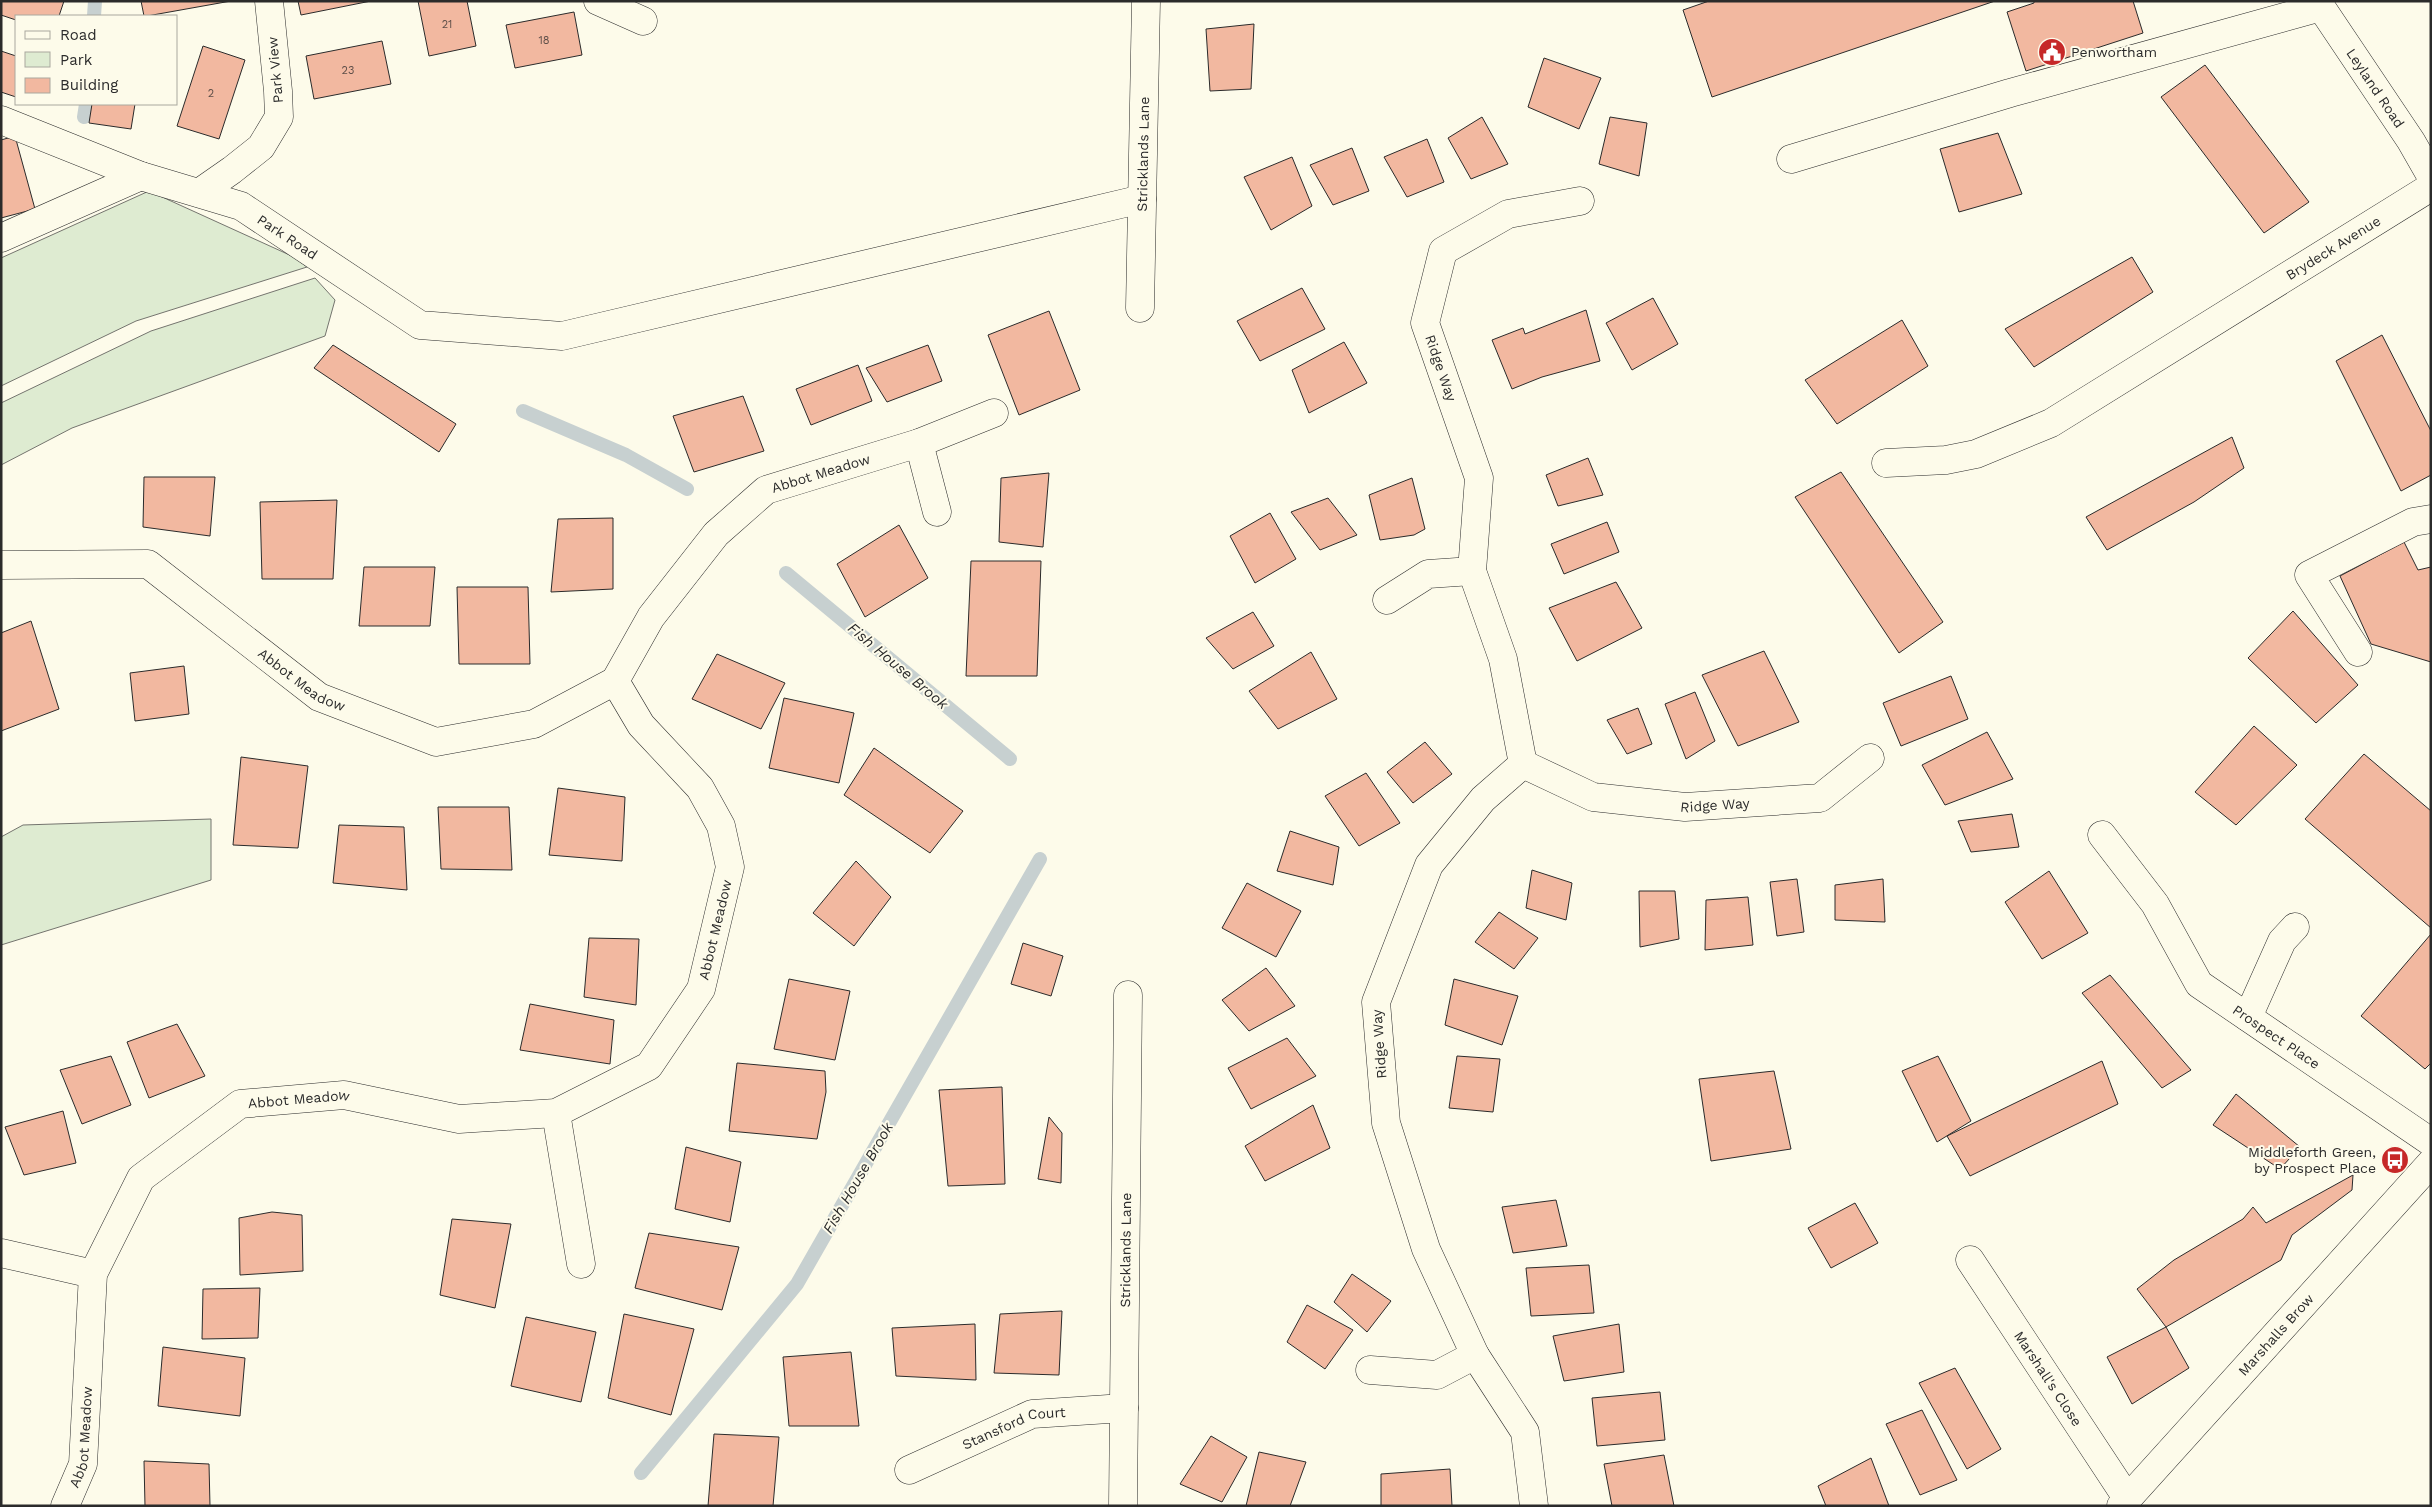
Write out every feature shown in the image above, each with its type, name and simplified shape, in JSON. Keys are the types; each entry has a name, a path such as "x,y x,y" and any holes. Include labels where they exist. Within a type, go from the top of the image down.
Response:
{"street":[{"name":"Park View","path":"198,193 232,170 260,147 279,117 269,1"},
{"path":"598,1 643,21"},
{"name":"Stricklands Lane","path":"1140,308 1146,1"},
{"path":"1791,159 2010,93 2319,4"},
{"name":"Leyland Road","path":"2319,4 2411,141 2431,176"},
{"name":"Park Road","path":"1,120 141,176 241,206 420,325 562,336 1142,199"},
{"path":"1,238 141,176"},
{"name":"Brydeck Avenue","path":"1886,463 1946,460 1976,454 2051,423 2431,187"},
{"name":"Ridge Way","path":"1523,764 1503,659 1472,571 1479,478 1425,323 1443,251 1508,214 1580,201"},
{"name":"Abbot Meadow","path":"1,565 148,564 319,698 436,742 534,724 615,681 651,617 716,534 766,490 919,443 994,412"},
{"path":"919,443 936,512"},
{"path":"2358,652 2308,575 2413,522 2431,519"},
{"path":"1387,600 1428,574 1472,571"},
{"name":"Abbot Meadow","path":"65,1506 83,1464 93,1274 141,1178 240,1104 344,1095 459,1119 556,1113 649,1066 702,989 730,867 721,826 700,788 642,725 615,681"},
{"name":"Ridge Way","path":"1523,764 1593,797 1685,807 1820,798 1870,758"},
{"name":"Ridge Way","path":"1523,764 1483,799 1429,865 1376,1002 1386,1123 1426,1249 1475,1355 1524,1432 1534,1506"},
{"name":"Prospect Place","path":"2102,835 2155,904 2200,984 2431,1142"},
{"path":"2248,1017 2282,941 2296,927"},
{"name":"Stricklands Lane","path":"1123,1506 1128,995"},
{"path":"556,1113 581,1264"},
{"name":"Marshalls Brow","path":"2124,1502 2431,1163"},
{"path":"1,1253 93,1274"},
{"name":"Marshall's Close","path":"1970,1260 2124,1502"},
{"path":"1370,1370 1437,1375 1475,1355"},
{"name":"Stansford Court","path":"909,1470 1032,1414 1124,1408"}],"green space":[{"path":"149,191 294,257 307,267 136,321 1,386 1,258"},
{"path":"315,278 335,300 325,336 72,428 1,465 1,403 151,331"},
{"path":"211,819 211,880 1,945 1,837 23,825"}],"building":[{"path":"1,1 64,1 59,15 15,15 15,20 1,15"},
{"path":"141,1 231,1 153,15 144,15"},
{"path":"298,1 371,1 301,15"},
{"path":"418,1 467,1 476,46 429,56"},
{"path":"1709,1 1995,1 1712,97 1683,10"},
{"name":"Penwortham","path":"2034,1 2133,1 2143,33 2026,71 2007,12 2034,3"},
{"path":"574,12 582,55 515,68 506,25"},
{"path":"1254,24 1251,89 1210,91 1206,29"},
{"path":"382,41 391,84 314,99 306,56"},
{"path":"203,46 245,60 219,139 177,126"},
{"path":"1,51 15,56 15,97 1,92"},
{"path":"1544,58 1601,78 1579,129 1528,107"},
{"path":"2205,65 2309,202 2264,233 2161,97"},
{"path":"92,105 135,105 131,129 89,123"},
{"path":"1482,117 1508,164 1471,179 1448,138"},
{"path":"1610,117 1647,123 1639,176 1599,164"},
{"path":"1998,133 2022,194 1959,212 1940,149"},
{"path":"15,136 35,209 1,218 1,140"},
{"path":"1427,139 1444,182 1407,197 1384,157"},
{"path":"1352,148 1369,191 1333,205 1310,165"},
{"path":"1292,157 1312,206 1271,230 1244,177"},
{"path":"2132,257 2153,292 2034,367 2005,329"},
{"path":"1302,288 1325,329 1260,361 1237,321"},
{"path":"1653,298 1678,344 1632,370 1606,323"},
{"path":"1586,310 1600,361 1542,377 1512,389 1492,340 1523,328 1525,334"},
{"path":"1049,311 1080,390 1019,415 988,335"},
{"path":"1902,320 1928,366 1837,424 1805,380"},
{"path":"2382,335 2431,431 2431,475 2401,491 2336,361"},
{"path":"1344,342 1367,383 1309,413 1292,370"},
{"path":"333,345 456,424 439,452 314,368"},
{"path":"928,345 942,381 887,402 866,368"},
{"path":"858,365 872,401 811,425 796,389"},
{"path":"743,396 764,451 694,472 673,416"},
{"path":"2232,437 2244,468 2194,502 2107,550 2086,517"},
{"path":"1588,458 1603,495 1558,506 1546,475"},
{"path":"1841,472 1943,622 1899,653 1795,497"},
{"path":"1049,473 1043,547 999,542 1001,478"},
{"path":"144,477 215,477 210,536 143,527"},
{"path":"1412,478 1425,529 1414,535 1380,540 1369,495"},
{"path":"1328,498 1357,535 1320,550 1291,512"},
{"path":"337,500 333,579 262,579 260,502"},
{"path":"1270,513 1296,559 1255,583 1230,536"},
{"path":"613,518 613,589 551,592 558,519"},
{"path":"1607,522 1619,552 1564,574 1551,544"},
{"path":"899,525 928,578 865,617 837,564"},
{"path":"2404,542 2418,570 2431,567 2431,662 2371,644 2340,576"},
{"path":"971,561 1041,561 1037,676 966,676"},
{"path":"364,567 435,567 430,626 359,626"},
{"path":"1616,582 1642,628 1577,661 1549,608"},
{"path":"457,587 528,587 530,664 459,664"},
{"path":"2293,611 2358,685 2316,723 2248,658"},
{"path":"1253,612 1274,646 1233,669 1206,638"},
{"path":"31,621 59,709 1,731 1,633"},
{"path":"1764,651 1799,722 1738,746 1702,675"},
{"path":"1311,652 1337,699 1278,729 1249,691"},
{"path":"717,654 785,683 761,729 692,699"},
{"path":"184,666 189,714 135,721 130,673"},
{"path":"1951,676 1968,719 1901,746 1883,703"},
{"path":"1695,692 1715,741 1686,759 1665,704"},
{"path":"784,698 854,713 839,783 769,768"},
{"path":"1638,708 1652,744 1627,754 1607,720"},
{"path":"2254,726 2297,765 2236,825 2195,792"},
{"path":"1987,732 2013,779 1945,805 1922,765"},
{"path":"1425,742 1452,774 1413,803 1387,772"},
{"path":"874,748 963,811 930,853 844,795"},
{"path":"2364,754 2431,811 2431,928 2305,819"},
{"path":"241,757 308,766 298,848 233,845"},
{"path":"1366,773 1400,823 1359,846 1325,796"},
{"path":"558,788 625,797 622,861 549,855"},
{"path":"438,807 509,807 512,870 441,869"},
{"path":"2012,814 2019,847 1971,852 1958,821"},
{"path":"339,825 404,827 407,890 333,883"},
{"path":"1290,831 1339,847 1333,885 1277,871"},
{"path":"856,861 891,897 854,946 813,913"},
{"path":"1532,870 1572,883 1566,920 1526,908"},
{"path":"2049,871 2088,933 2042,959 2005,902"},
{"path":"1797,879 1804,932 1777,936 1770,882"},
{"path":"1883,879 1885,922 1835,920 1835,885"},
{"path":"1247,883 1301,911 1276,957 1222,928"},
{"path":"1639,891 1675,891 1679,939 1640,947"},
{"path":"1748,897 1753,945 1705,950 1706,900"},
{"path":"1499,912 1538,938 1514,969 1475,942"},
{"path":"2431,934 2431,1063 2425,1069 2361,1016"},
{"path":"589,938 639,939 636,1005 584,997"},
{"path":"1023,943 1063,956 1051,996 1011,984"},
{"path":"1266,968 1295,1006 1249,1031 1222,1000"},
{"path":"2110,975 2191,1070 2162,1088 2082,993"},
{"path":"789,979 850,991 835,1060 774,1049"},
{"path":"1454,979 1518,996 1502,1045 1445,1025"},
{"path":"530,1004 614,1020 610,1064 520,1050"},
{"path":"177,1024 205,1076 149,1098 127,1042"},
{"path":"1287,1038 1316,1076 1251,1109 1228,1068"},
{"path":"111,1056 131,1105 82,1124 60,1070"},
{"path":"1457,1056 1500,1059 1493,1112 1449,1108"},
{"path":"1938,1056 1971,1121 1937,1142 1902,1071"},
{"path":"2102,1061 2118,1104 1970,1176 1947,1136"},
{"path":"737,1063 825,1071 826,1092 817,1139 729,1131"},
{"path":"1774,1071 1791,1149 1711,1161 1699,1079"},
{"path":"1002,1087 1005,1184 948,1186 939,1090"},
{"path":"2236,1094 2300,1147 2280,1169 2213,1125"},
{"path":"1313,1105 1330,1148 1265,1181 1245,1146"},
{"path":"63,1111 76,1163 24,1175 5,1127"},
{"path":"1049,1117 1062,1133 1061,1183 1038,1179"},
{"path":"686,1147 741,1162 730,1222 675,1209"},
{"path":"2353,1175 2352,1190 2292,1235 2281,1260 2166,1327 2137,1289 2174,1260 2243,1219 2253,1207 2266,1223"},
{"path":"1556,1200 1567,1246 1513,1253 1502,1207"},
{"path":"1855,1203 1878,1243 1831,1268 1808,1228"},
{"path":"272,1212 302,1215 303,1271 240,1275 239,1218"},
{"path":"452,1219 511,1224 495,1308 440,1295"},
{"path":"649,1233 739,1247 722,1310 635,1288"},
{"path":"1589,1265 1594,1313 1531,1316 1526,1268"},
{"path":"1352,1274 1391,1301 1367,1332 1334,1302"},
{"path":"260,1288 258,1338 202,1339 203,1289"},
{"path":"1307,1305 1353,1330 1325,1369 1287,1342"},
{"path":"1062,1311 1059,1375 994,1373 1000,1314"},
{"path":"624,1314 694,1329 671,1415 608,1398"},
{"path":"526,1317 596,1332 581,1402 511,1386"},
{"path":"975,1324 976,1380 896,1376 892,1328"},
{"path":"1619,1324 1624,1372 1564,1381 1553,1336"},
{"path":"2166,1327 2189,1368 2132,1404 2107,1357"},
{"path":"163,1347 245,1358 240,1416 158,1406"},
{"path":"851,1352 859,1426 789,1426 783,1357"},
{"path":"1955,1368 2001,1449 1967,1469 1919,1383"},
{"path":"1660,1392 1665,1440 1597,1446 1592,1398"},
{"path":"1922,1410 1957,1480 1920,1495 1886,1424"},
{"path":"714,1434 779,1437 773,1506 708,1506"},
{"path":"1211,1436 1247,1457 1222,1502 1180,1484"},
{"path":"1259,1452 1306,1462 1290,1506 1246,1506"},
{"path":"1664,1455 1674,1506 1612,1506 1604,1464"},
{"path":"1871,1458 1889,1506 1826,1506 1818,1486"},
{"path":"144,1461 209,1464 210,1506 145,1506"},
{"path":"1450,1469 1452,1506 1381,1506 1381,1474"}],"waterway":[{"name":"Fish House Brook","path":"94,15 95,1"},
{"name":"Fish House Brook","path":"84,117 86,105"},
{"name":"Fish House Brook","path":"523,411 626,455 687,489"},
{"name":"Fish House Brook","path":"786,573 1010,759"},
{"name":"Fish House Brook","path":"641,1473 797,1284 1040,859"}],"place":[{"name":"Penwortham","path":"2052,52"},
{"name":"Middleforth Green, by Prospect Place","path":"2395,1160"}]}
